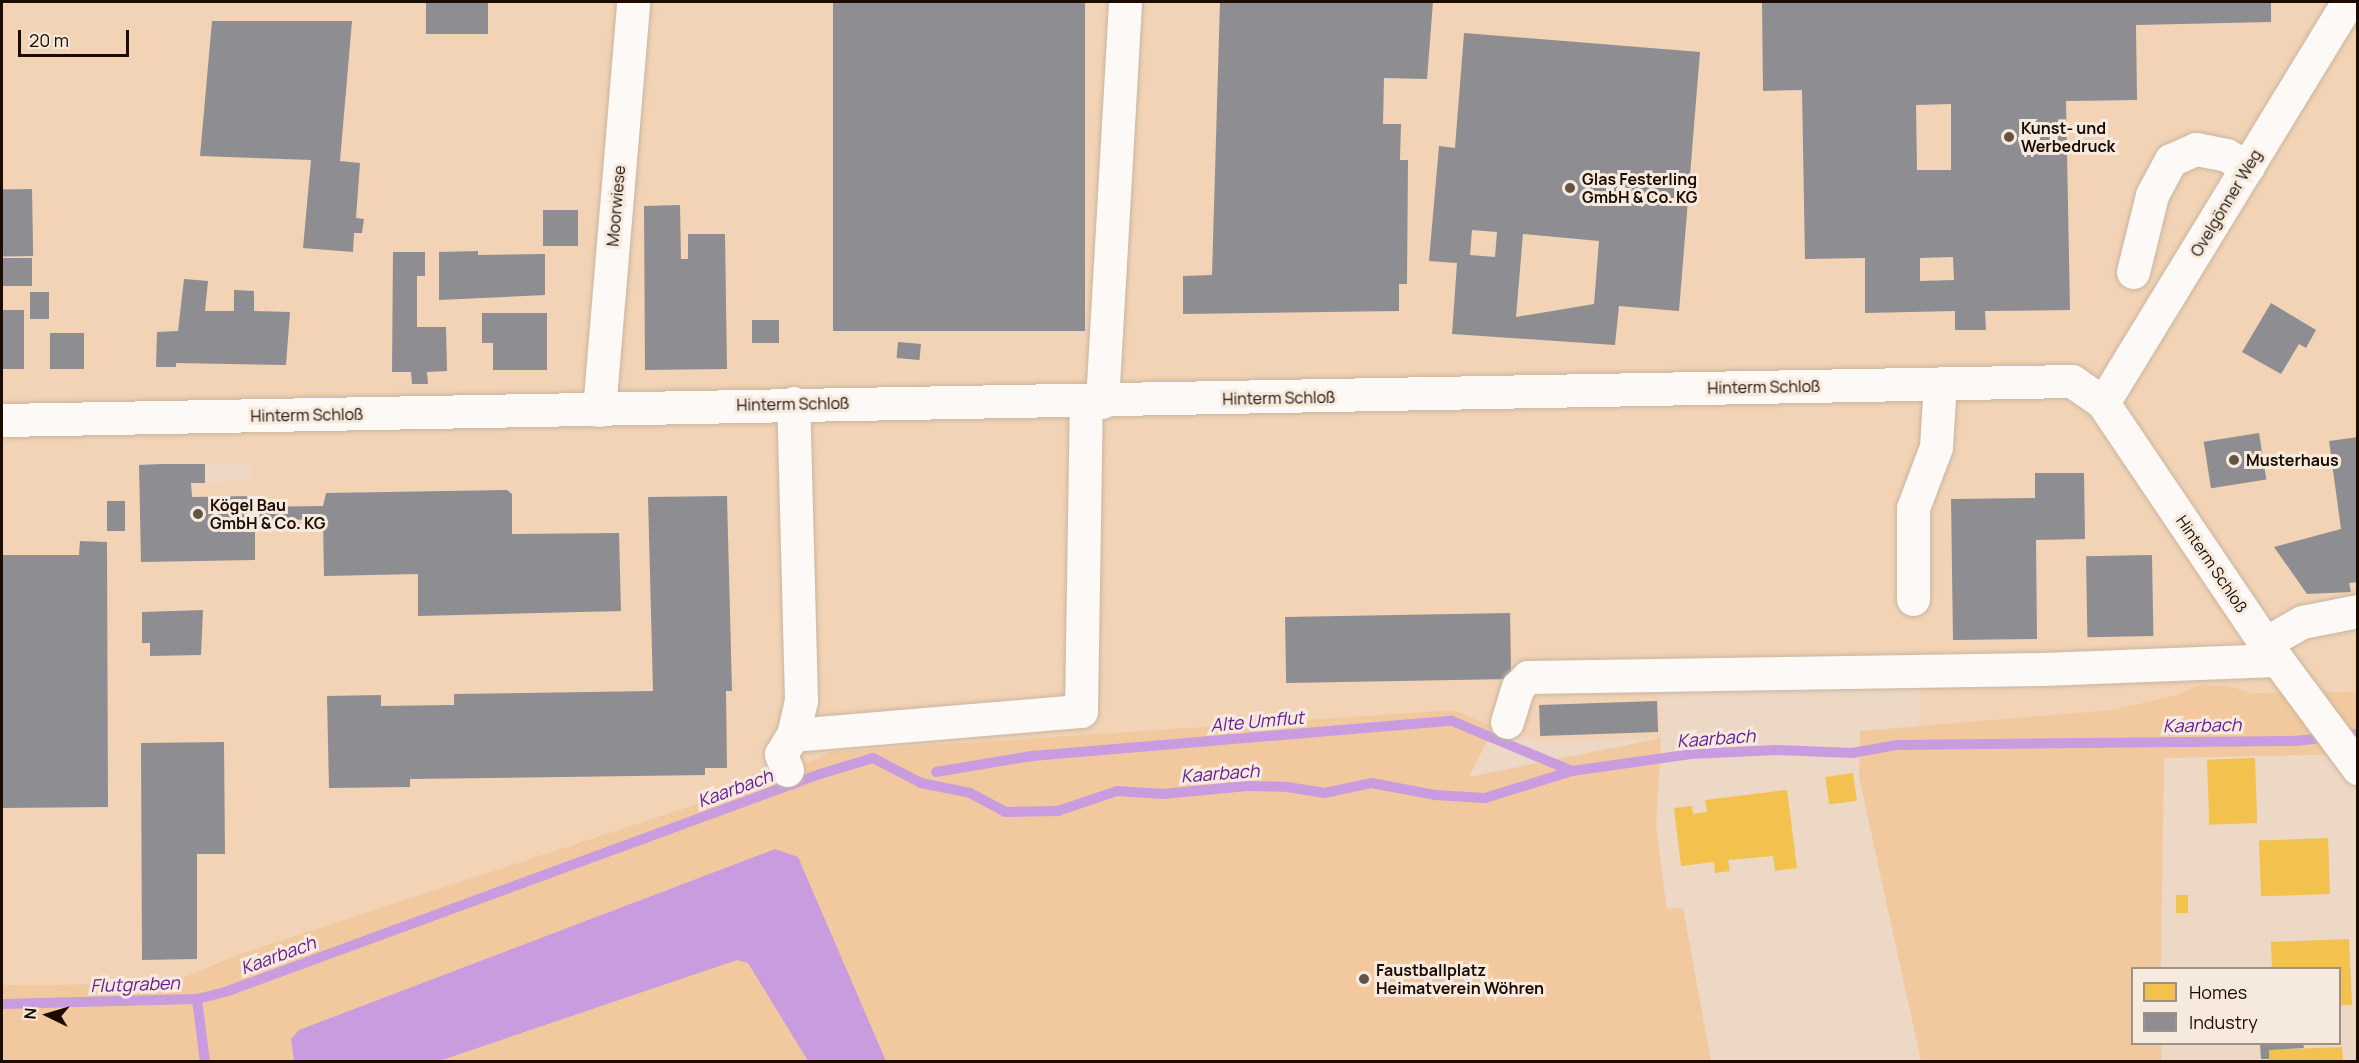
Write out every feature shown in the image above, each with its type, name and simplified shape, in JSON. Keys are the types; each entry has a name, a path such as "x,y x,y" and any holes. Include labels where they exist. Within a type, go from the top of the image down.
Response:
{"street":[{"name":"Moorwiese","path":"599,410 633,2"},
{"path":"793,735 1081,711 1094,402 1125,2"},
{"name":"Ovelgönner Weg","path":"2103,403 2348,2"},
{"path":"2133,272 2152,195 2171,160 2196,149 2226,155 2248,167"},
{"name":"Hinterm Schloß","path":"2,420 599,410 793,404 1094,402 2072,381 2103,403 2271,652 2349,758"},
{"path":"1913,599 1913,508 1936,447 1940,384"},
{"path":"787,770 781,754 793,735 801,700 793,404"},
{"path":"1507,722 1518,687 1528,677 2043,669 2271,652 2302,622 2358,611"}],"shaded area":[{"path":"2,2 2357,2 2357,692 2252,693 2228,686 2198,685 2177,695 2112,710 1919,726 1920,681 1660,685 1661,738 1540,742 1453,710 831,752 768,781 240,954 168,984 2,985","holes":["205,464 251,464 251,480 205,482"]},
{"path":"2198,685 2228,686 2252,693 2357,692 2357,754 2164,758 2161,967 2131,967 2131,1045 2161,1045 2161,1061 1921,1061 1859,777 1860,731 2112,710 2177,695"},
{"path":"1453,710 1494,727 1469,777 1661,738 1656,826 1667,909 1683,908 1711,1061 2,1062 2,985 168,984 240,954 768,781 831,752"},
{"path":"775,849 798,857 886,1061 808,1061 748,963 737,960 439,1061 294,1061 291,1039 299,1030"}],"building: Homes":[{"path":"2255,758 2257,823 2209,825 2207,760"},
{"path":"1853,773 1857,801 1829,805 1825,777"},
{"path":"1787,790 1797,868 1775,871 1773,856 1728,860 1730,871 1715,873 1714,862 1681,866 1674,808 1692,806 1693,814 1707,812 1705,800"},
{"path":"2328,838 2330,894 2261,896 2259,840"},
{"path":"2176,895 2188,895 2188,913 2176,913"},
{"path":"2349,939 2352,1005 2341,1005 2341,967 2272,967 2271,942"},
{"path":"2342,1047 2343,1062 2269,1062 2269,1050"}],"building: Industry":[{"path":"426,2 488,2 488,34 426,34"},
{"path":"833,2 1085,2 1085,331 833,331"},
{"path":"1220,2 1433,2 1427,79 1384,78 1383,124 1401,124 1400,160 1408,160 1407,284 1399,284 1399,311 1183,314 1183,276 1212,275"},
{"name":"Kunst- und Werbedruck","path":"1762,2 2271,2 2271,22 2136,25 2137,100 2066,101 2070,310 1985,311 1986,330 1955,330 1955,311 1865,313 1865,258 1805,259 1802,90 1763,91","holes":["1951,104 1951,170 1917,170 1916,105","1953,257 1954,280 1920,281 1920,258"]},
{"path":"212,21 352,21 340,161 360,163 356,218 364,219 362,233 354,233 353,252 303,248 311,160 200,156"},
{"name":"Glas Festerling GmbH & Co. KG","path":"1464,33 1700,52 1679,311 1619,306 1615,345 1452,334 1457,263 1429,261 1439,146 1455,148","holes":["1472,230 1497,232 1495,257 1470,255","1523,234 1599,241 1594,304 1516,317"]},
{"path":"32,189 33,256 3,257 2,190"},
{"path":"680,205 681,259 688,259 688,234 725,234 727,369 645,370 644,206"},
{"path":"543,210 578,210 578,246 543,246"},
{"path":"478,251 478,255 545,254 545,295 439,300 439,252"},
{"path":"393,252 425,252 425,276 417,276 417,327 446,327 447,371 427,372 428,384 412,384 411,372 392,372"},
{"path":"2,258 32,258 32,286 2,286"},
{"path":"184,279 208,281 205,311 234,311 234,290 254,291 254,311 290,312 286,365 176,363 176,367 156,367 157,332 178,331"},
{"path":"30,292 49,292 49,319 30,319"},
{"path":"2271,303 2316,330 2306,348 2299,344 2281,374 2242,352"},
{"path":"2,310 24,310 24,369 2,369"},
{"path":"482,313 547,313 547,370 493,370 493,343 482,343"},
{"path":"752,320 779,320 779,343 752,343"},
{"path":"50,333 84,333 84,369 50,369"},
{"path":"898,342 921,344 920,360 897,358"},
{"name":"Musterhaus","path":"2259,433 2266,479 2211,488 2204,442"},
{"path":"2358,437 2358,582 2349,583 2351,592 2307,594 2274,547 2341,529 2329,441"},
{"path":"205,464 205,483 191,483 192,497 254,496 254,507 323,506 326,493 507,490 512,494 512,534 619,533 621,611 418,616 418,574 324,576 323,519 255,521 255,560 141,562 139,465"},
{"path":"2035,473 2084,473 2085,539 2036,540 2037,639 1953,640 1951,499 2035,498"},
{"path":"727,496 732,691 726,691 727,768 705,768 705,775 410,779 410,787 329,788 327,696 381,695 381,706 454,705 454,694 653,691 648,497"},
{"path":"107,501 125,501 125,531 107,531"},
{"path":"80,541 107,542 108,807 2,808 2,555 79,555"},
{"path":"2152,555 2153,636 2087,637 2086,556"},
{"path":"203,610 201,655 150,656 150,643 142,643 142,612"},
{"path":"1510,613 1511,679 1286,683 1285,617"},
{"path":"1657,701 1658,732 1540,736 1539,705"},
{"path":"224,742 225,854 197,854 197,959 142,960 141,743"},
{"path":"2260,1045 2303,1045 2304,1048 2269,1050 2269,1059 2261,1059"}],"waterway":[{"name":"Alte Umflut","path":"936,772 1032,756 1452,721 1572,771"},
{"name":"Kaarbach","path":"2,1004 197,999 228,991 820,774 873,758 921,783 970,793 1005,812 1058,811 1117,791 1163,794 1248,786 1287,787 1324,793 1371,783 1435,795 1485,798 1572,771 1691,754 1776,750 1852,753 1897,745 2296,741 2358,734"},
{"name":"Kaarbach","path":"197,999 205,1062"}],"place":[{"name":"Kunst- und Werbedruck","path":"2009,137"},
{"name":"Glas Festerling GmbH & Co. KG","path":"1570,188"},
{"name":"Musterhaus","path":"2234,460"},
{"name":"Kögel Bau GmbH & Co. KG","path":"198,514"},
{"name":"Faustballplatz Heimatverein Wöhren","path":"1364,979"}],"water label":[{"name":"Flutgraben","path":"135,984"}]}
